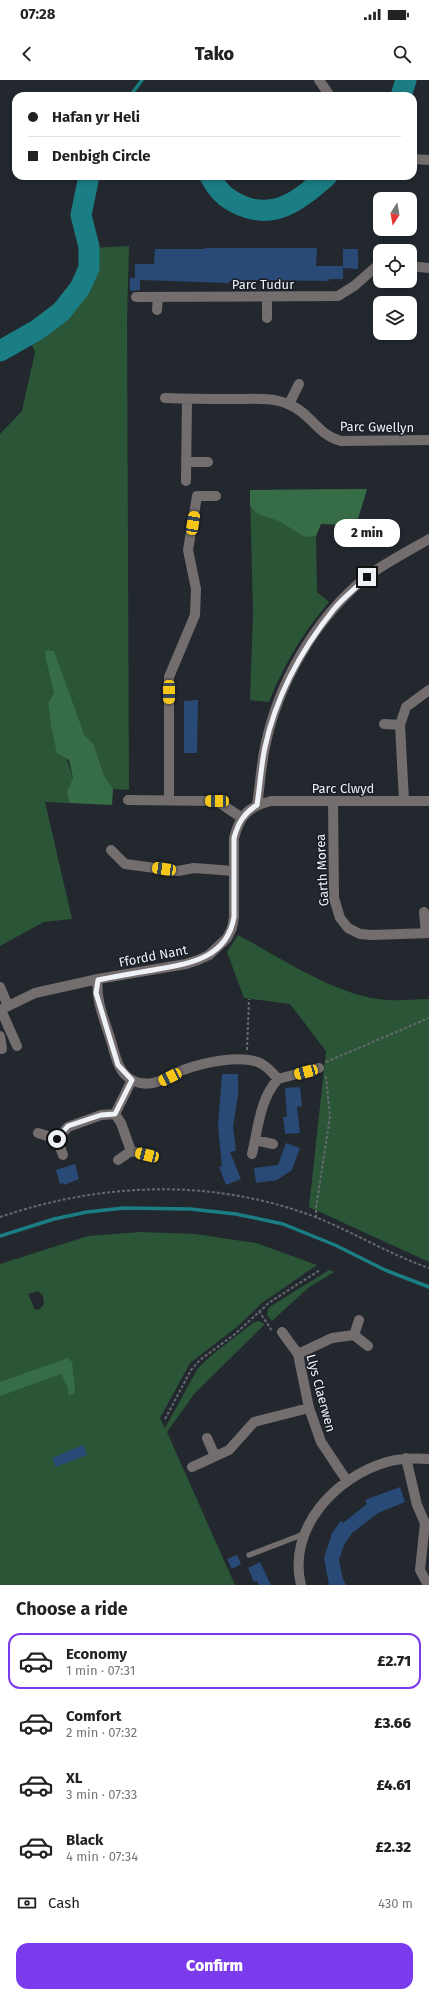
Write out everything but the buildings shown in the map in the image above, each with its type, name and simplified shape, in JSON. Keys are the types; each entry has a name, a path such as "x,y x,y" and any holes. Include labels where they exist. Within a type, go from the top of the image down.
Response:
{"street":[{"path":"319,80 327,92"},
{"path":"417,159 429,160"},
{"path":"417,267 429,268"},
{"name":"Parc Tudur","path":"136,297 338,296 354,286 373,269"},
{"path":"157,310 158,297"},
{"path":"267,297 267,318"},
{"path":"289,404 299,384"},
{"name":"Parc Gwellyn","path":"165,398 274,400 289,404 309,418 320,431 331,438 341,441 429,440"},
{"path":"186,481 187,399"},
{"path":"186,462 208,462"},
{"path":"169,800 169,677 195,615 196,589 188,550 197,496 216,496"},
{"path":"257,805 265,747 275,711 289,675 310,641 334,608 367,577 429,540"},
{"path":"404,801 400,725 406,707 429,690"},
{"path":"384,724 400,725"},
{"path":"128,800 217,801 242,818"},
{"name":"Parc Clwyd","path":"257,805 271,801 429,801"},
{"name":"Garth Morea","path":"333,801 334,898 340,918 348,928 360,934 372,935 427,933 424,912"},
{"name":"Ffordd Nant","path":"3,1008 35,993 186,964 209,955 227,938 232,928 234,917 234,838 237,827 242,818 249,810 257,805"},
{"path":"111,850 124,869 178,871 194,868 234,871"},
{"path":"98,980 96,993 118,1065 132,1080 145,1084 157,1083 184,1070 229,1060 247,1059 269,1068 278,1079"},
{"path":"0,987 3,1008 17,1046"},
{"path":"0,1036 2,1049"},
{"path":"252,1154 259,1118 273,1085 278,1079 319,1068"},
{"path":"115,1114 132,1080"},
{"path":"57,1139 68,1126 101,1115 115,1114"},
{"path":"115,1114 121,1123 131,1151"},
{"path":"38,1133 57,1139 64,1155"},
{"path":"255,1140 273,1144"},
{"path":"118,1160 131,1151 147,1155"},
{"path":"354,1335 359,1320"},
{"name":"Llys Claerwen","path":"282,1332 298,1354 309,1408 321,1442 347,1482"},
{"path":"298,1354 332,1338 354,1335 368,1346"},
{"path":"192,1467 229,1450 254,1422 309,1408"},
{"path":"207,1438 215,1456"},
{"path":"406,1458 417,1505 425,1523 420,1570 428,1585"},
{"path":"301,1585 298,1565 305,1534 316,1511 326,1498 347,1482 368,1469 387,1462 406,1458 429,1459"}],"lane":[{"path":"249,1555 305,1534"}],"path":[{"path":"247,1059 249,999"},
{"path":"316,1218 316,1208 330,1117 326,1076 319,1068 323,1063 429,1018"},
{"path":"0,1217 37,1206 92,1193 116,1190 176,1189 242,1196 291,1209 316,1218 429,1268"},
{"path":"165,1419 196,1365 235,1334 259,1311 287,1290 320,1270"},
{"path":"259,1311 274,1333 282,1332"}],"green space":[{"path":"129,246 127,321 129,790 113,789 104,775 94,745 84,734 47,650 45,657 54,693 48,703 73,778 67,791 69,803 45,802 72,919 44,922 0,946 0,434 22,411 35,352 30,341 55,327 92,283 94,266 92,248"},
{"path":"367,489 356,525 321,524 316,536 317,592 329,602 302,637 281,674 269,702 250,700 253,614 250,490"},
{"path":"367,489 356,525 321,524 316,536 305,537 279,521 258,514 250,506 250,490"},
{"path":"46,650 54,651 84,734 94,745 104,775 113,789 112,805 69,803 67,791 73,778 69,760 57,753 51,726 48,703 54,693 45,657"},
{"path":"238,935 310,975 349,992 386,1000 429,999 429,1262 309,1207 326,1051 290,1004 244,998 227,952"},
{"path":"140,1232 195,1234 256,1243 317,1265 262,1303 237,1327 190,1363 160,1418 165,1428 198,1368 213,1354 253,1323 258,1321 263,1323 264,1325 195,1393 167,1432 235,1585 0,1585 0,1264 88,1236","holes":["38,1291 43,1296 44,1304 40,1309 35,1310 28,1294"]},
{"path":"329,1270 334,1272 308,1288 272,1321 267,1315 268,1309 271,1306"},
{"path":"68,1358 72,1362 75,1388 74,1394 69,1396 67,1386 61,1374 0,1396 0,1382"}],"waterway":[{"path":"133,92 142,80"},
{"path":"402,92 406,80"},
{"path":"0,351 37,330 61,312 80,288 89,268 89,247 81,215 88,180"},
{"path":"212,180 222,194 230,200 253,209 265,210 276,209 297,200 322,180"},
{"path":"0,1236 54,1219 87,1212 124,1208 190,1209 236,1214 283,1224 335,1245 385,1270 429,1287"}],"route":[{"path":"57,1139 68,1126 101,1115 115,1114 132,1080 124,1074 118,1065 96,993 98,980 186,964 209,955 227,938 232,928 234,917 234,838 237,827 242,818 249,810 257,805 265,747 275,711 289,675 310,641 334,608 367,577"}]}
